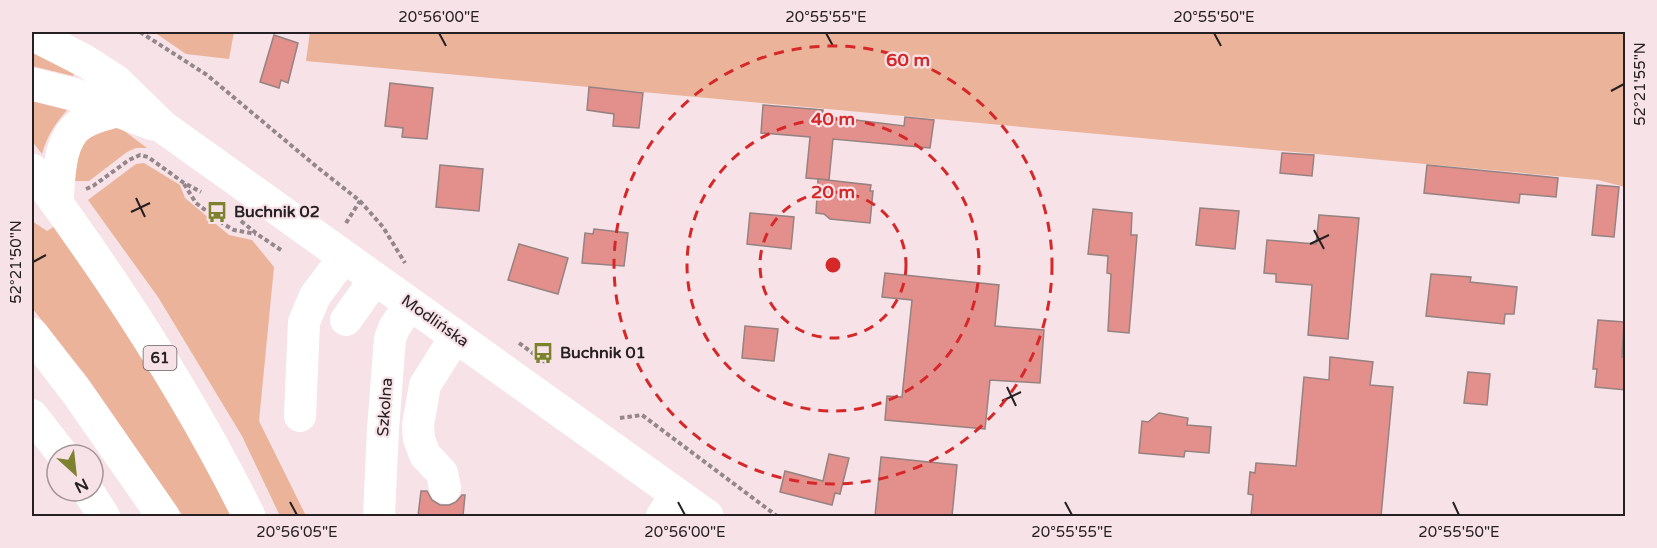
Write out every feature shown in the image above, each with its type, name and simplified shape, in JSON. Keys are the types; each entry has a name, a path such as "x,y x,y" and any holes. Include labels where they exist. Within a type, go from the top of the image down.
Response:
{"main road":[{"name":"Modlińska","path":"32,34 86,61 116,81 163,127 456,336 669,505 707,516"},
{"name":"Modlińska","path":"32,84 73,94 163,127"},
{"path":"66,200 60,168 68,137 86,121 116,111"},
{"name":"61","path":"32,170 66,200 194,413 249,516"},
{"path":"32,334 78,394 163,516"}],"street":[{"path":"300,416 304,322 315,296 344,256"},
{"path":"346,320 375,279"},
{"name":"Szkolna","path":"379,516 369,428 392,334 397,322 411,304"},
{"path":"445,488 442,473 426,454 419,439 418,425 425,385 456,336"},
{"path":"32,415 54,443"},
{"path":"96,503 104,516"}],"path":[{"path":"140,32 207,75 360,201 383,228 406,265"},
{"path":"66,200 93,186 129,160 140,155 148,157 184,183 196,202 225,225 234,230 257,234"},
{"path":"350,216 360,201"},
{"path":"515,341 552,367"},
{"path":"613,412 622,419 642,415 777,516"}],"shaded area":[{"path":"154,32 234,32 229,59 186,54"},
{"path":"310,32 1625,32 1625,187 1598,180 306,61"},
{"path":"32,49 74,74 73,76 32,66"},
{"path":"32,101 67,110 52,130 42,154 32,141"},
{"path":"114,126 147,148 136,148 127,152 89,181 75,181 70,172 76,140"},
{"path":"144,163 180,185 185,198 229,235 252,240 274,267 259,421 306,516 280,516 242,436 158,297 88,200 136,164"},
{"path":"32,221 47,231 55,226 170,404 231,516 183,516 87,377 32,308"}],"building":[{"path":"274,35 298,43 288,83 281,80 279,88 260,82"},
{"path":"390,83 433,88 427,139 402,137 403,128 385,126"},
{"path":"589,87 643,93 639,128 613,126 614,114 587,110"},
{"path":"763,105 823,110 823,116 904,126 905,117 934,120 930,148 833,139 829,180 806,178 810,137 761,133"},
{"path":"1282,153 1314,155 1312,176 1280,173"},
{"path":"440,165 483,169 479,211 436,207"},
{"path":"1427,165 1558,178 1556,197 1520,194 1519,203 1424,193"},
{"path":"818,179 871,185 870,191 873,191 870,223 830,219 824,214 816,213"},
{"path":"1597,185 1619,187 1614,237 1592,235"},
{"path":"1200,208 1239,211 1235,249 1196,245"},
{"path":"1093,209 1132,213 1131,235 1137,235 1129,333 1108,331 1111,274 1107,273 1108,256 1088,254"},
{"path":"750,213 794,217 791,249 747,244"},
{"path":"1319,215 1359,218 1348,339 1308,335 1312,285 1276,282 1276,274 1264,273 1267,240 1316,244"},
{"path":"594,229 628,233 624,266 582,263 585,233 593,234"},
{"path":"519,244 568,258 558,294 508,280"},
{"path":"885,273 999,285 995,326 1044,330 1040,383 990,380 985,429 885,420 887,396 902,397 912,300 882,297"},
{"path":"1431,274 1471,277 1470,282 1517,287 1514,314 1505,314 1504,324 1426,316"},
{"path":"1598,320 1624,322 1622,357 1626,357 1626,390 1595,387 1597,369 1593,369"},
{"path":"745,326 778,329 774,361 742,358"},
{"path":"1330,357 1373,362 1370,385 1393,387 1381,516 1251,516 1253,495 1248,494 1250,472 1255,473 1256,463 1296,466 1304,377 1329,380"},
{"path":"1468,372 1490,374 1487,405 1464,403"},
{"path":"1159,413 1188,418 1187,425 1211,427 1209,453 1185,451 1184,457 1139,453 1142,421 1148,422"},
{"path":"829,454 849,458 840,494 835,493 832,505 780,492 785,471 823,481"},
{"path":"881,457 957,465 952,516 875,516"},
{"path":"421,491 427,491 432,500 440,505 449,505 465,495 463,516 418,516"}],"place":[{"name":"Buchnik 02","path":"217,212"},
{"name":"Buchnik 01","path":"543,353"}]}
